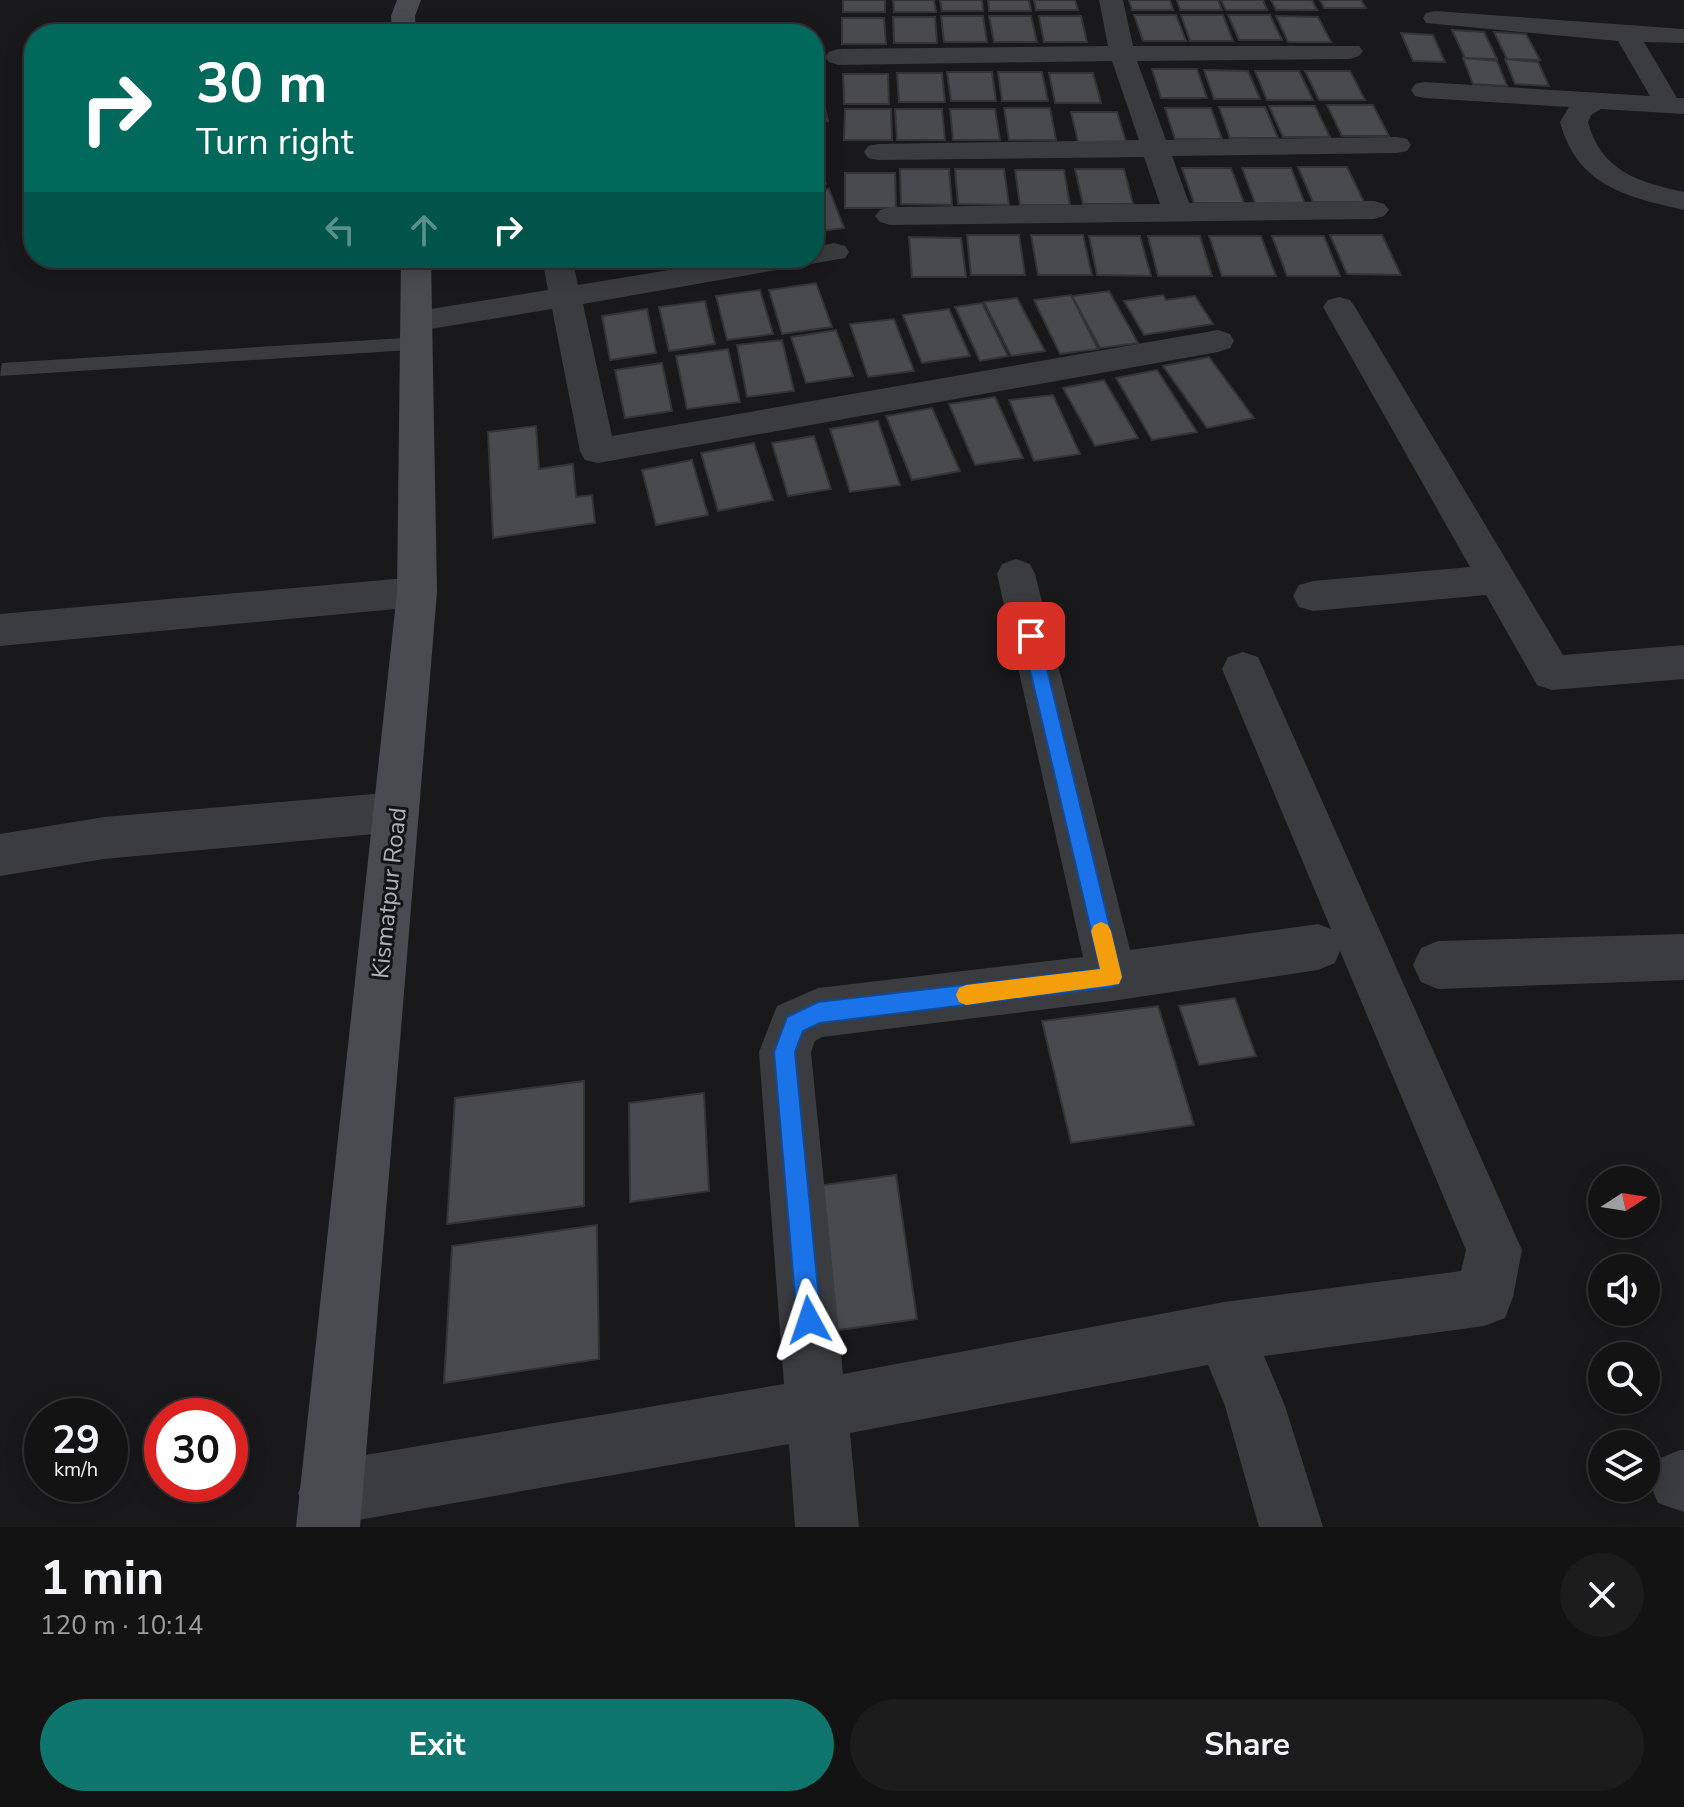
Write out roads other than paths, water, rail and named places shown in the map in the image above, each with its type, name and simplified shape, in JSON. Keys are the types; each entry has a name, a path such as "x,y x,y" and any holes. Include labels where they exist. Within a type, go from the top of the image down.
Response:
{"street":[{"path":"403,24 409,0"},
{"path":"1111,0 1122,54 1178,213"},
{"path":"1435,18 1684,36"},
{"path":"1627,34 1676,105"},
{"path":"826,55 1350,51"},
{"path":"1424,90 1676,105"},
{"path":"1595,101 1580,110 1574,122 1585,154 1601,170 1622,182 1684,201"},
{"path":"878,152 1397,145"},
{"path":"1622,182 1684,187"},
{"path":"890,216 1374,210"},
{"name":"Kismatpur Road","path":"329,1510 417,592 416,268"},
{"path":"559,268 598,451 1218,341"},
{"path":"418,332 563,297 738,268"},
{"path":"1339,307 1552,673 1684,662"},
{"path":"1016,574 1112,977"},
{"path":"1313,596 1498,579"},
{"path":"0,630 417,592"},
{"path":"329,1510 817,1409 1224,1332 1484,1297 1494,1250 1243,669"},
{"path":"0,855 104,838 396,812"},
{"path":"827,1527 785,1052 795,1024 818,1013 1112,977 1318,947"},
{"path":"1438,965 1684,957"},
{"path":"1224,1332 1255,1406 1291,1527"}],"lane":[{"path":"2,370 418,332"}]}
